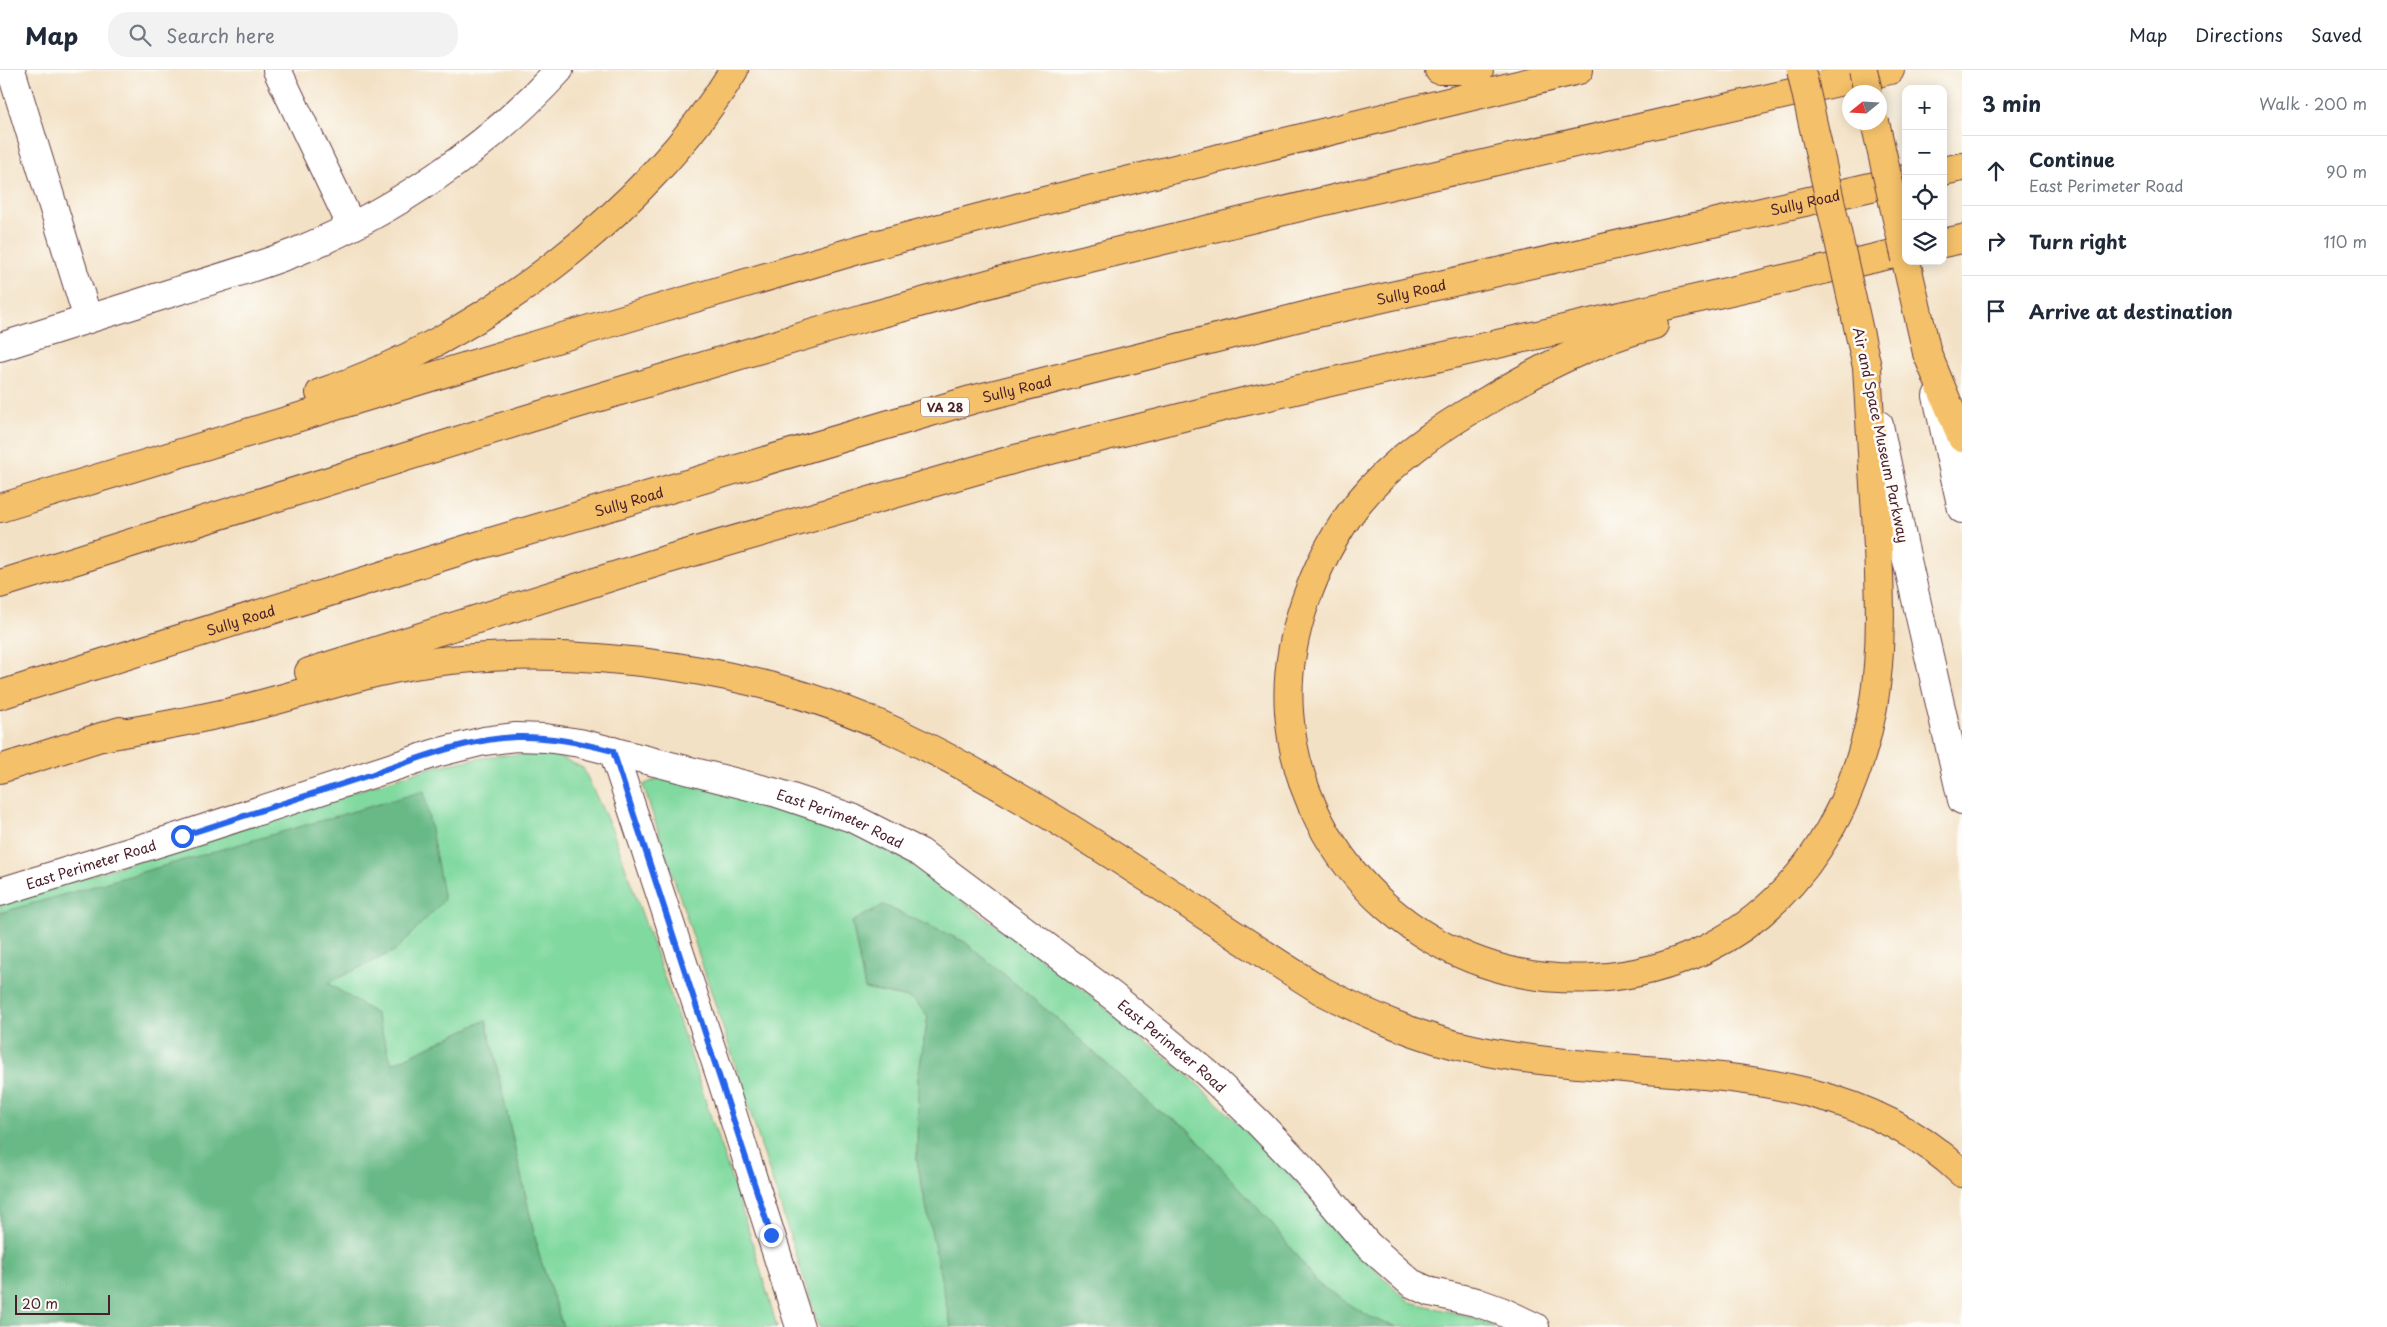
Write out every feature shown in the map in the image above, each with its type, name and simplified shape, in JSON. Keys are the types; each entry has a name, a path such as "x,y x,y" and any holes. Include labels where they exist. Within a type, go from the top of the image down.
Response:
{"main road":[{"path":"94,479 272,409 344,386 434,343 489,309 552,265 624,204 664,164 695,127 734,70"},
{"path":"1439,70 1479,70"},
{"path":"0,508 594,327 875,245 1072,194 1579,70"},
{"name":"Air and Space Museum Parkway","path":"1801,70 1867,367"},
{"path":"1863,70 1866,85"},
{"path":"0,584 603,396 864,318 1028,273 1386,186 1890,70"},
{"path":"1877,130 1902,242"},
{"path":"1947,170 1962,167"},
{"name":"Sully Road","path":"0,694 470,548 971,400 1308,315 1902,180"},
{"path":"0,769 664,560 997,464 1243,402 1902,252"},
{"path":"1907,265 1927,353 1962,438"},
{"path":"1825,269 1726,307 1641,329 1602,342 1531,375 1429,437 1380,479 1340,529 1325,555 1312,584 1294,644 1288,709 1300,775 1312,807 1328,837 1348,866 1397,915 1426,937 1456,954 1488,966 1519,974 1549,978 1607,977 1638,972 1667,964 1714,945 1745,926 1791,886 1831,826 1850,787 1864,746 1873,705 1880,614 1867,367"},
{"path":"102,737 239,710 371,673 449,660 537,656 582,657 667,666 760,685 803,697 892,729 986,778 1322,991 1380,1020 1442,1042 1502,1054 1725,1078 1818,1095 1881,1117 1907,1131 1932,1147 1962,1173"}],"street":[{"path":"11,70 88,319"},
{"path":"277,70 351,225"},
{"path":"0,347 266,263 297,251 351,225 391,204 464,156 498,128 559,70"},
{"path":"1927,353 1962,509"},
{"name":"Air and Space Museum Parkway","path":"1867,367 1904,547 1962,800"},
{"name":"East Perimeter Road","path":"0,892 182,836 436,753 484,740 516,737 545,738 580,743 815,804 861,822 921,853 1100,986 1207,1073 1258,1121 1305,1171 1368,1244 1411,1283 1431,1292 1476,1302 1536,1327"},
{"path":"613,751 725,1090 800,1327"}],"green space":[{"path":"553,754 583,768 613,832 668,988 752,1241 777,1327 563,1327 539,1255 486,1020 392,1064 376,1014 327,983 396,950 424,792 0,913 0,904 432,767 498,755"},
{"path":"666,775 774,803 885,845 1071,980 1193,1080 1281,1164 1376,1271 1410,1302 1464,1315 1498,1327 1396,1327 1370,1317 1319,1285 1275,1228 1185,1126 1157,1110 1056,1018 965,942 883,905 852,922 865,989 913,999 928,1016 918,1078 917,1161 951,1327 819,1327 643,785"},
{"path":"424,791 444,900 396,950 328,983 376,1014 392,1064 486,1020 539,1255 563,1327 0,1327 0,913"},
{"path":"883,905 965,942 1056,1018 1157,1110 1185,1126 1275,1228 1319,1285 1370,1317 1396,1327 951,1327 917,1161 918,1078 928,1016 913,999 865,989 852,922"}],"route":[{"path":"182,836 436,753 484,740 516,737 545,738 580,743 613,751 771,1235"}]}
